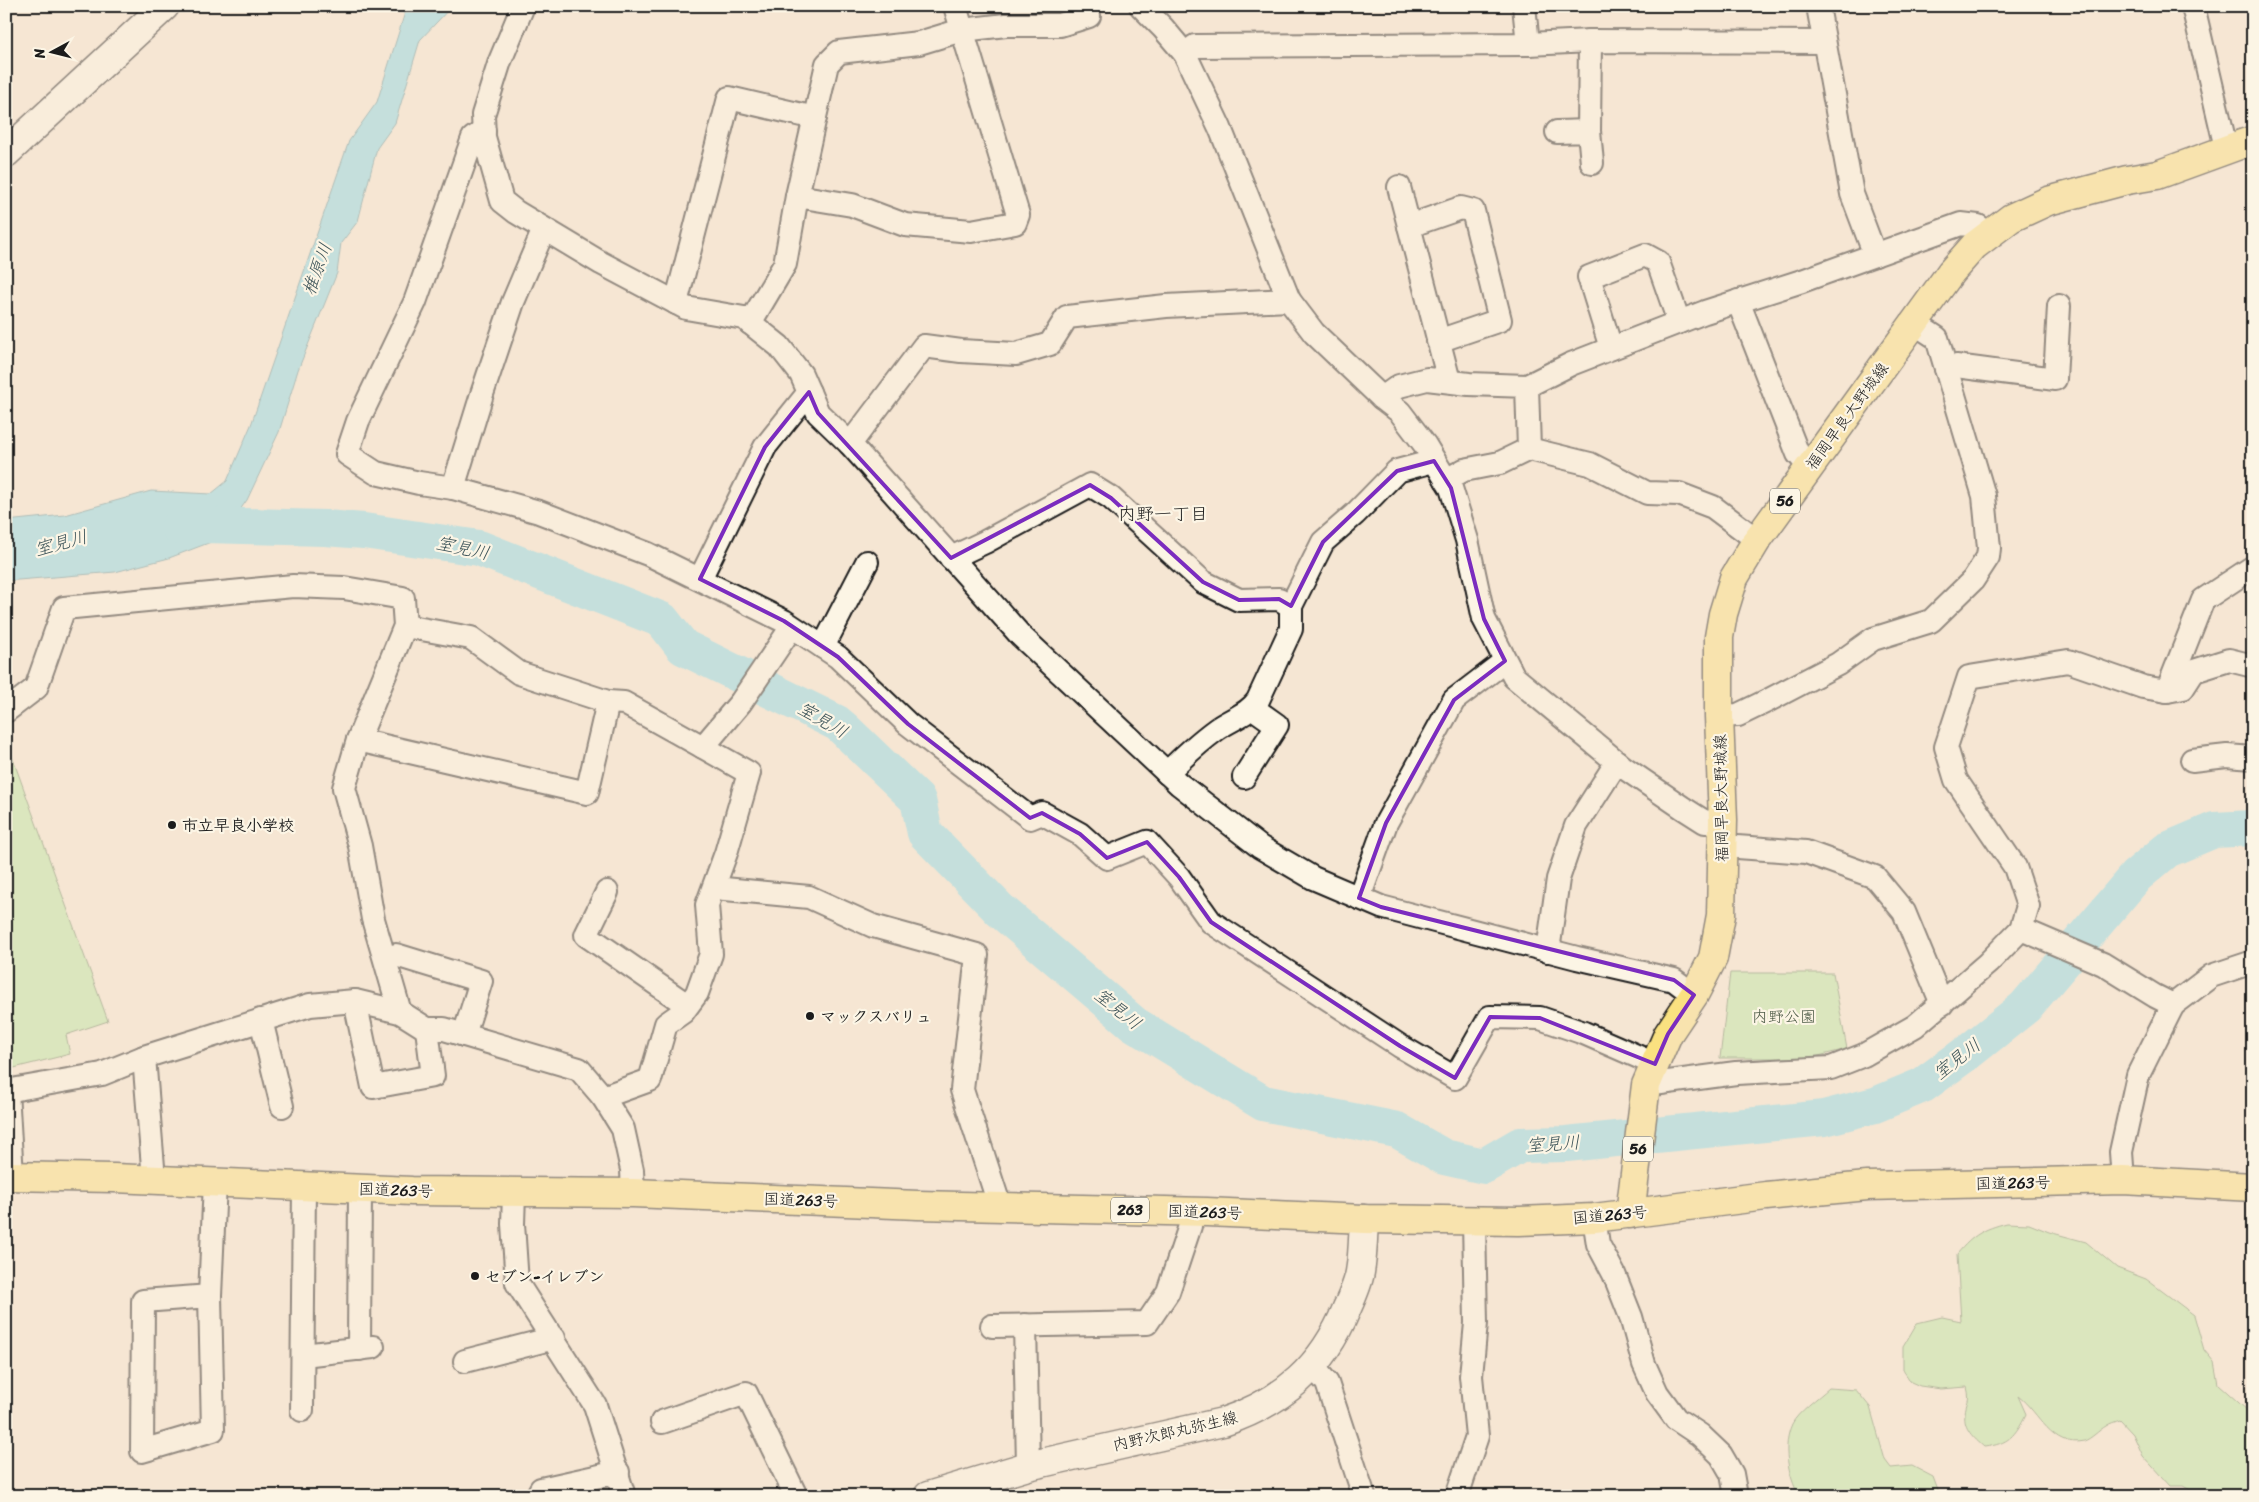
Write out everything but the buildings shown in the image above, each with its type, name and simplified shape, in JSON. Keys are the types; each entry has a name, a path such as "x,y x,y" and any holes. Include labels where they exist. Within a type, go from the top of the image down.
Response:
{"main road":[{"path":"6,153 165,6"},
{"name":"福岡早良大野城線","path":"1651,1074 1668,1034 1694,995 1713,958 1721,915 1723,833 1719,716 1719,637 1723,614 1734,578 1757,540 1951,272 1974,246 2011,218 2048,201 2126,180 2157,175 2245,145"},
{"name":"56","path":"1630,1214 1651,1074"},
{"name":"国道263号","path":"9,1176 154,1179 360,1189 514,1193 633,1193 1000,1207 1474,1221 1594,1218 1766,1196 1867,1186 2123,1180 2253,1187"},
{"name":"内野次郎丸弥生線","path":"928,1496 1028,1466 1198,1428 1243,1415 1279,1396 1313,1366 1329,1344 1343,1318 1360,1274 1364,1219"}],"street":[{"path":"523,6 500,61 483,115 484,131 502,201 516,212 601,263 676,303 686,308 744,318 779,346 802,374 818,413 850,444 1021,636 1167,772 1260,847 1313,878 1380,908 1548,951 1674,980 1694,995"},
{"path":"797,196 852,205 905,225 971,231 1015,223 1018,214 955,6"},
{"path":"1140,6 1163,28 1185,54 1220,128 1289,300 1314,333 1382,398 1400,412 1452,488 1467,540 1484,619 1514,677 1617,762 1723,833 1806,852 1875,877 1904,912 1942,1004"},
{"path":"1524,6 1528,44"},
{"path":"1818,6 1852,194 1875,255"},
{"path":"2193,6 2245,145"},
{"path":"750,322 785,264 797,196 827,64 839,52 919,43 962,30 1006,24 1060,25 1088,16"},
{"path":"1185,54 1195,46 1528,44 1590,41 1824,42"},
{"path":"1590,41 1589,131 1592,163"},
{"path":"676,303 729,98 815,118"},
{"path":"484,131 473,138 416,302 358,421 347,454 376,473 419,483 453,488 539,512 648,554 784,621 838,658 908,724 1030,818 1042,813 1080,834 1107,858 1147,842 1179,877 1211,922 1400,1046 1455,1078 1490,1017 1540,1018 1584,1033 1651,1074 1736,1073 1831,1068 1864,1055 1915,1026 1988,963 2021,928 2028,906 2015,867 1956,780 1946,747 1969,677 2068,661 2144,687 2167,692 2183,688 2194,671 2229,660 2253,666"},
{"path":"1557,132 1589,131"},
{"path":"1399,186 1449,381"},
{"path":"1409,226 1460,208 1473,211 1500,320 1438,340"},
{"path":"1382,398 1399,386 1427,379 1527,386 1571,364 1679,322 1961,224 1978,226 1989,234"},
{"path":"453,488 513,302 544,229"},
{"path":"1611,348 1589,277 1645,255 1658,262 1679,322"},
{"path":"850,444 924,346 960,352 1016,354 1050,344 1067,317 1166,306 1289,300"},
{"path":"1738,301 1798,454 1809,467"},
{"path":"1946,369 1956,366 2055,379 2059,306"},
{"path":"1719,716 1738,715 1769,700 1838,664 1873,639 1932,621 1973,580 1988,557 1989,548 1984,496 1937,338 1914,323"},
{"path":"1527,386 1529,449"},
{"path":"700,579 765,447 809,392"},
{"path":"1446,480 1464,470 1500,463 1529,449 1590,464 1647,492 1679,494 1713,508 1757,540"},
{"path":"1167,772 1212,732 1253,708 1291,629 1291,606 1324,542 1397,472 1434,461"},
{"path":"950,558 985,542 1090,485 1111,498 1203,582 1239,600 1279,598 1291,606"},
{"path":"823,647 867,562"},
{"path":"2167,692 2203,600 2253,567"},
{"path":"6,711 36,688 64,608 293,586 344,588 403,598 406,626 358,740 344,788 360,846 373,920 400,1012"},
{"path":"406,626 471,638 519,673 608,702 624,703 749,773 714,888 707,905 711,954 697,993 683,1012 666,1024 650,1080 603,1097"},
{"path":"703,747 741,702 787,634"},
{"path":"1359,898 1386,824 1454,700 1505,661"},
{"path":"358,740 587,793 608,702"},
{"path":"1244,777 1277,725 1253,708"},
{"path":"2192,760 2226,756 2253,758"},
{"path":"1548,951 1558,879 1576,826 1617,762"},
{"path":"714,888 809,897 873,926 977,955 962,1090 1000,1207"},
{"path":"607,892 586,935 687,1005"},
{"path":"2021,928 2104,964 2173,1005"},
{"path":"386,961 396,955 481,981 464,1035"},
{"path":"2123,1180 2122,1152 2138,1075 2173,1005 2211,976 2253,962"},
{"path":"355,1001 373,1087 433,1076 427,1029"},
{"path":"9,1176 7,1091 102,1074 144,1057 310,1005 355,1001 400,1012 427,1029 444,1030 464,1035 578,1069 603,1097 623,1130 632,1170 633,1193"},
{"path":"262,1020 282,1106"},
{"path":"144,1057 154,1179"},
{"path":"210,1296 143,1302 142,1450 213,1430 210,1296 215,1182"},
{"path":"302,1410 304,1186"},
{"path":"302,1355 366,1348 360,1189"},
{"path":"514,1193 513,1224 517,1283 595,1404 624,1496"},
{"path":"992,1326 1147,1323 1168,1292 1190,1226 1191,1212"},
{"path":"1594,1218 1598,1244 1614,1274 1631,1318 1644,1364 1657,1393 1676,1419 1700,1434 1722,1455 1732,1474 1736,1496"},
{"path":"1457,1496 1477,1436 1471,1376 1476,1323 1474,1221"},
{"path":"1026,1325 1028,1466"},
{"path":"465,1360 554,1338"},
{"path":"1313,1366 1327,1382 1364,1496"},
{"path":"662,1422 746,1393 796,1496"},
{"path":"537,1496 541,1489 618,1472"}],"highlighted area":[{"path":"809,392 818,413 951,558 1090,485 1111,498 1203,582 1239,600 1279,599 1291,606 1323,542 1397,471 1434,461 1451,488 1484,619 1505,661 1454,700 1386,823 1359,898 1381,907 1674,980 1694,995 1668,1034 1655,1064 1540,1018 1490,1017 1455,1078 1400,1046 1211,922 1179,877 1147,842 1107,858 1080,834 1042,813 1030,818 908,724 838,657 784,621 700,579 765,447"}],"green space":[{"path":"6,740 108,1021 66,1035 70,1054 6,1070"},
{"name":"内野公園","path":"1730,973 1833,973 1847,1049 1810,1058 1720,1058"},
{"path":"2007,1223 2029,1224 2049,1232 2086,1242 2117,1268 2146,1279 2194,1315 2204,1350 2214,1362 2218,1384 2248,1411 2253,1412 2253,1496 2193,1496 2196,1493 2183,1486 2170,1486 2143,1456 2133,1434 2120,1420 2108,1425 2087,1440 2073,1442 2054,1434 2018,1396 2026,1414 2018,1428 2010,1438 2000,1444 1984,1447 1967,1429 1965,1414 1969,1396 1967,1387 1941,1389 1920,1386 1911,1382 1903,1370 1903,1347 1917,1323 1942,1317 1961,1321 1957,1254 1979,1234"},
{"path":"1829,1388 1856,1390 1870,1407 1885,1460 1891,1468 1912,1466 1933,1477 1940,1496 1799,1496 1789,1470 1787,1442 1789,1433 1798,1415"}],"water":[{"name":"椎原川","path":"407,6 452,6 420,40 395,123 377,148 358,221 341,243 337,273 298,370 279,432 247,500 219,539 169,558 115,572 6,581 6,521 65,515 151,491 211,494 227,481 251,425 349,141 377,102"}],"waterway":[{"name":"室見川","path":"179,527 205,525 325,528 364,531 479,548 662,620 683,647 837,723 843,728 918,800 925,833 1000,910 1134,1024 1263,1103 1397,1130 1444,1157 1484,1166 1520,1145 1566,1144 1824,1118 1875,1105 1923,1085 2025,1007 2136,876 2167,850 2214,830 2253,828"}],"place":[{"name":"市立早良小学校","path":"172,825"},
{"name":"マックスバリュ","path":"810,1016"},
{"name":"セブン-イレブン","path":"475,1276"}],"district":[{"name":"内野一丁目","path":"1163,514"}]}
